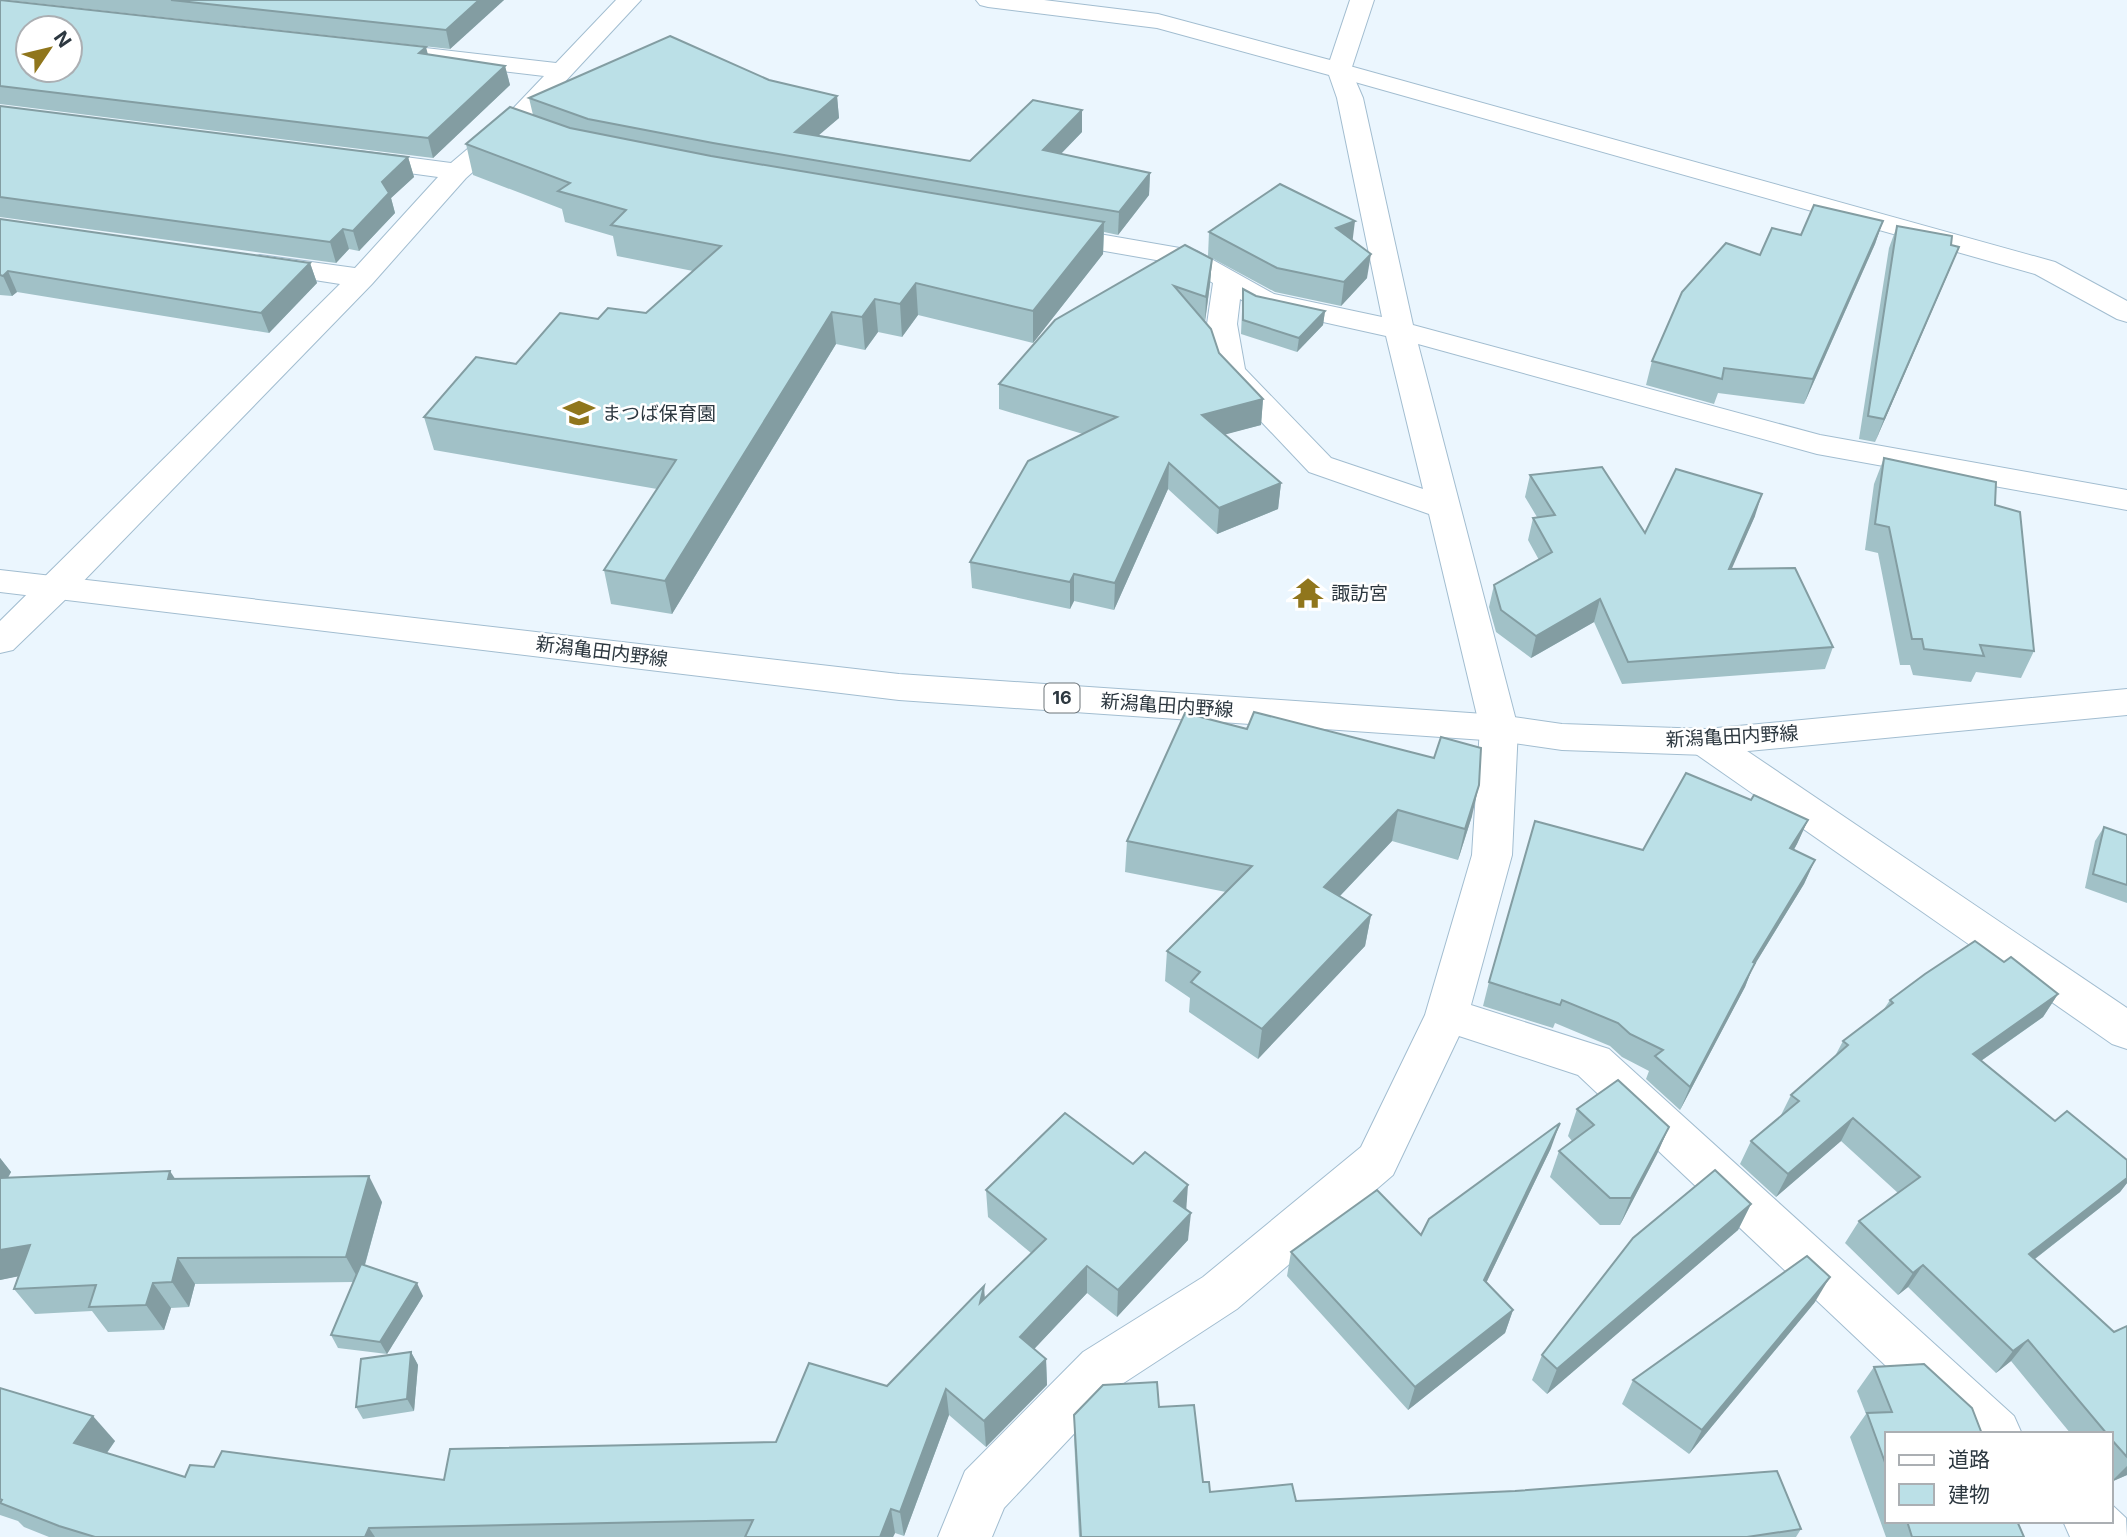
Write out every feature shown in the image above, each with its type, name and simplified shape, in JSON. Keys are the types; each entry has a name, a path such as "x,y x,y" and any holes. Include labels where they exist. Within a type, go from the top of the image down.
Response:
{"street":[{"path":"0,641 58,587 362,278 457,172 524,128 563,71 629,0"},
{"path":"988,0 1158,21 1556,129 2045,268 2127,313"},
{"path":"965,1537 984,1490 1101,1369 1220,1293 1377,1161 1447,1015 1492,855 1499,728 1399,330 1350,97 1339,71 1362,0"},
{"path":"384,51 563,71"},
{"path":"333,156 457,172"},
{"path":"1026,229 1188,257 1265,301 1399,330 1817,444 2127,500"},
{"path":"228,259 362,278"},
{"path":"1228,278 1222,324 1230,371 1320,465 1444,508"},
{"name":"新潟亀田内野線","path":"0,581 899,687 1499,728 1562,737 1706,742 2127,702"},
{"path":"1706,742 2127,1031"},
{"path":"1447,1015 1593,1062 1994,1432"},
{"path":"2092,1523 2107,1537"}],"building":[{"path":"0,0 426,47 419,53 505,66 428,138 0,86"},
{"path":"171,0 479,0 446,30"},
{"path":"670,36 769,80 837,96 795,132 970,161 1033,100 1082,110 1043,150 1150,173 1119,212 588,119 529,98"},
{"path":"0,106 408,157 382,182 389,193 353,231 343,229 330,242 0,197"},
{"path":"510,107 570,128 711,156 1104,222 1033,311 916,283 900,304 875,299 862,317 832,312 665,581 604,570 676,460 424,417 476,357 516,364 560,313 598,319 608,308 646,313 721,246 611,225 626,210 558,191 570,183 466,144"},
{"path":"1280,184 1355,221 1336,228 1371,254 1344,282 1277,268 1209,232"},
{"path":"1814,205 1883,221 1813,379 1724,368 1722,379 1652,361 1682,292 1726,243 1760,255 1772,228 1801,235"},
{"path":"0,219 310,263 261,313 8,271 3,276 0,275"},
{"path":"1897,226 1952,236 1951,245 1959,247 1884,419 1868,416"},
{"path":"1185,245 1212,259 1206,297 1174,286 1211,329 1219,353 1263,399 1202,415 1281,483 1219,508 1169,463 1115,583 1074,574 1070,582 970,562 1028,461 1117,417 999,384 1055,320"},
{"path":"1243,289 1256,296 1325,311 1299,338 1243,320"},
{"path":"1884,458 1996,482 1995,505 2020,512 2034,651 1980,645 1984,656 1924,649 1922,639 1912,639 1889,527 1875,524"},
{"path":"1602,467 1645,533 1676,469 1762,494 1729,569 1795,568 1833,647 1628,662 1600,599 1536,636 1501,610 1494,585 1552,552 1533,518 1555,515 1530,475"},
{"path":"1254,712 1434,758 1441,737 1481,748 1479,785 1465,829 1398,810 1324,887 1371,915 1262,1029 1191,982 1200,972 1167,951 1252,866 1127,841 1185,713 1247,729"},
{"path":"1686,773 1751,800 1754,795 1808,820 1790,848 1815,860 1753,962 1755,963 1690,1087 1655,1056 1663,1050 1630,1034 1618,1023 1562,1000 1560,1005 1489,982 1535,821 1643,850"},
{"path":"2104,827 2127,835 2127,885 2093,874"},
{"path":"1975,941 2004,962 2011,957 2058,994 1973,1054 2055,1121 2067,1111 2127,1160 2127,1178 2029,1254 2114,1332 2127,1326 2127,1457 2113,1441 2113,1432 2105,1432 2028,1340 2013,1351 1923,1265 1913,1273 1859,1221 1920,1177 1853,1118 1788,1174 1751,1141 1799,1101 1791,1095 1848,1045 1843,1041 1893,1003 1890,1000"},
{"path":"1618,1080 1669,1127 1631,1198 1610,1198 1559,1151 1594,1125 1577,1109"},
{"path":"1065,1113 1133,1164 1145,1152 1188,1185 1174,1201 1191,1213 1118,1290 1087,1266 1020,1337 1046,1359 984,1421 946,1389 900,1512 891,1509 880,1537 745,1537 753,1520 369,1528 365,1537 95,1537 0,1503 0,1388 93,1416 74,1443 185,1477 190,1465 214,1467 222,1451 444,1480 450,1449 776,1442 809,1363 887,1386 984,1286 980,1303 1046,1239 986,1190"},
{"path":"1560,1123 1484,1280 1513,1310 1415,1387 1291,1252 1377,1190 1421,1235 1429,1219"},
{"path":"1715,1170 1751,1204 1557,1369 1542,1355 1633,1238"},
{"path":"170,1171 168,1179 369,1176 346,1257 178,1258 172,1282 153,1283 146,1305 89,1307 96,1285 14,1289 30,1245 0,1250 0,1178"},
{"path":"1807,1256 1830,1277 1702,1430 1633,1380"},
{"path":"361,1264 417,1283 380,1342 331,1335"},
{"path":"411,1352 407,1399 356,1407 361,1359"},
{"path":"1924,1364 1972,1408 1981,1432 1885,1432 1885,1462 1867,1413 1892,1412 1874,1367"},
{"path":"1157,1382 1159,1407 1194,1405 1203,1482 1209,1482 1210,1492 1292,1484 1296,1501 1515,1491 1777,1471 1801,1529 1747,1537 1081,1537 1074,1415 1103,1385"},
{"path":"1908,1523 2018,1523 2024,1537 1912,1537"}],"place":[{"name":"まつば保育園","path":"579,413"},
{"name":"諏訪宮","path":"1308,593"}]}
